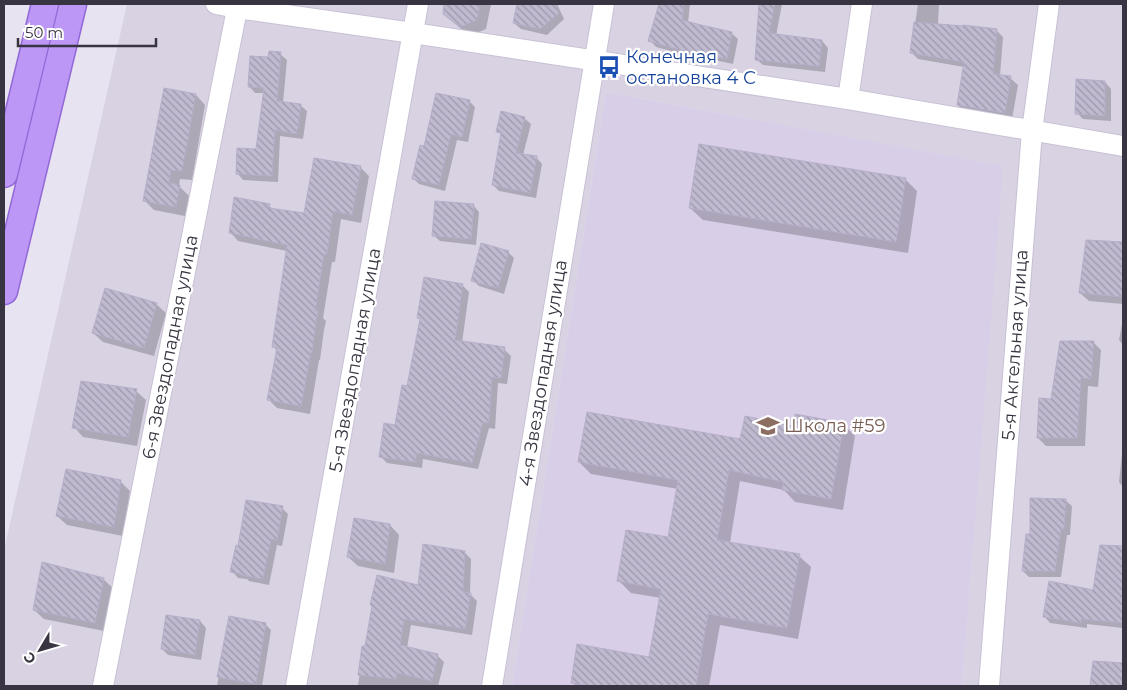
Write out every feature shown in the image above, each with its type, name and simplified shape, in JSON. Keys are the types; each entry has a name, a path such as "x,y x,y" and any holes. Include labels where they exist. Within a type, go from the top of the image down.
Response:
{"main road":[{"path":"4,174 45,4"},
{"path":"4,291 73,4"}],"street":[{"path":"216,4 594,60 1123,146"},
{"name":"5-я Звездопадная улица","path":"296,686 418,4"},
{"name":"4-я Звездопадная улица","path":"492,686 604,4"},
{"path":"848,100 862,4"},
{"name":"5-я Акгельная улица","path":"989,686 1032,131 1049,4"},
{"name":"6-я Звездопадная улица","path":"103,686 238,6"}],"shaded area":[{"path":"127,4 1123,4 1123,686 962,686 1002,166 606,92 512,686 4,686 4,550"},
{"name":"Школа #59","path":"606,92 1003,166 962,686 512,686"}],"building":[{"path":"444,4 480,4 477,20 460,27 443,14"},
{"path":"517,4 555,4 559,13 540,29 513,23"},
{"path":"659,4 684,4 682,20 732,32 727,59 684,51 648,41"},
{"path":"759,4 775,4 769,33 822,40 819,66 755,60"},
{"path":"914,22 997,29 993,74 1011,76 1005,113 957,105 964,62 910,53"},
{"path":"269,51 281,52 277,101 301,104 297,134 275,130 272,176 236,174 237,148 256,149 264,88 248,87 250,56 268,57"},
{"path":"1076,79 1105,81 1105,116 1075,114"},
{"path":"164,88 196,94 182,171 171,170 169,183 180,185 176,207 143,201"},
{"path":"436,93 470,100 462,137 451,134 439,185 412,179 420,145 424,146"},
{"path":"501,111 525,117 516,153 537,156 530,193 492,185 501,133 496,132"},
{"path":"699,144 906,178 896,242 689,208"},
{"path":"314,158 361,166 352,215 333,211 327,254 324,254 315,311 318,311 312,353 301,406 267,400 277,348 272,347 287,245 229,233 234,197 270,204 269,208 304,213"},
{"path":"435,201 474,204 471,239 432,236"},
{"path":"1086,240 1123,242 1123,297 1079,293"},
{"path":"481,243 509,251 498,288 471,281"},
{"path":"424,277 463,284 455,340 505,347 501,378 492,377 489,423 483,422 472,463 416,453 416,462 379,457 384,423 395,425 402,385 407,386 420,319 417,318"},
{"path":"105,288 157,303 144,348 92,333"},
{"path":"1060,341 1094,341 1091,379 1081,378 1077,438 1037,438 1039,398 1051,399"},
{"path":"81,381 137,389 128,437 72,428"},
{"path":"587,412 740,439 745,416 793,426 795,414 844,423 831,499 782,490 784,482 729,470 717,540 800,554 787,628 708,614 696,686 590,686 571,683 577,644 649,657 661,589 617,581 626,530 668,537 678,480 578,462"},
{"path":"66,469 121,480 114,527 56,516"},
{"path":"1030,498 1066,499 1064,529 1061,529 1055,571 1022,571 1026,534 1030,534"},
{"path":"246,500 283,506 277,540 271,539 263,579 230,572 236,545 238,546"},
{"path":"354,518 390,524 385,564 347,557"},
{"path":"423,544 465,551 463,592 471,593 465,629 404,619 400,645 438,654 432,681 397,673 396,679 358,675 377,575 418,585"},
{"path":"1100,545 1123,546 1123,623 1081,619 1081,623 1043,617 1049,581 1093,590"},
{"path":"42,562 104,578 95,623 33,610"},
{"path":"166,615 200,620 195,655 161,649"},
{"path":"229,616 266,623 256,684 217,677"},
{"path":"1093,661 1123,663 1123,686 1090,686"}],"place":[{"name":"Конечная остановка 4 С","path":"609,67"},
{"name":"Школа #59","path":"768,426"}]}
